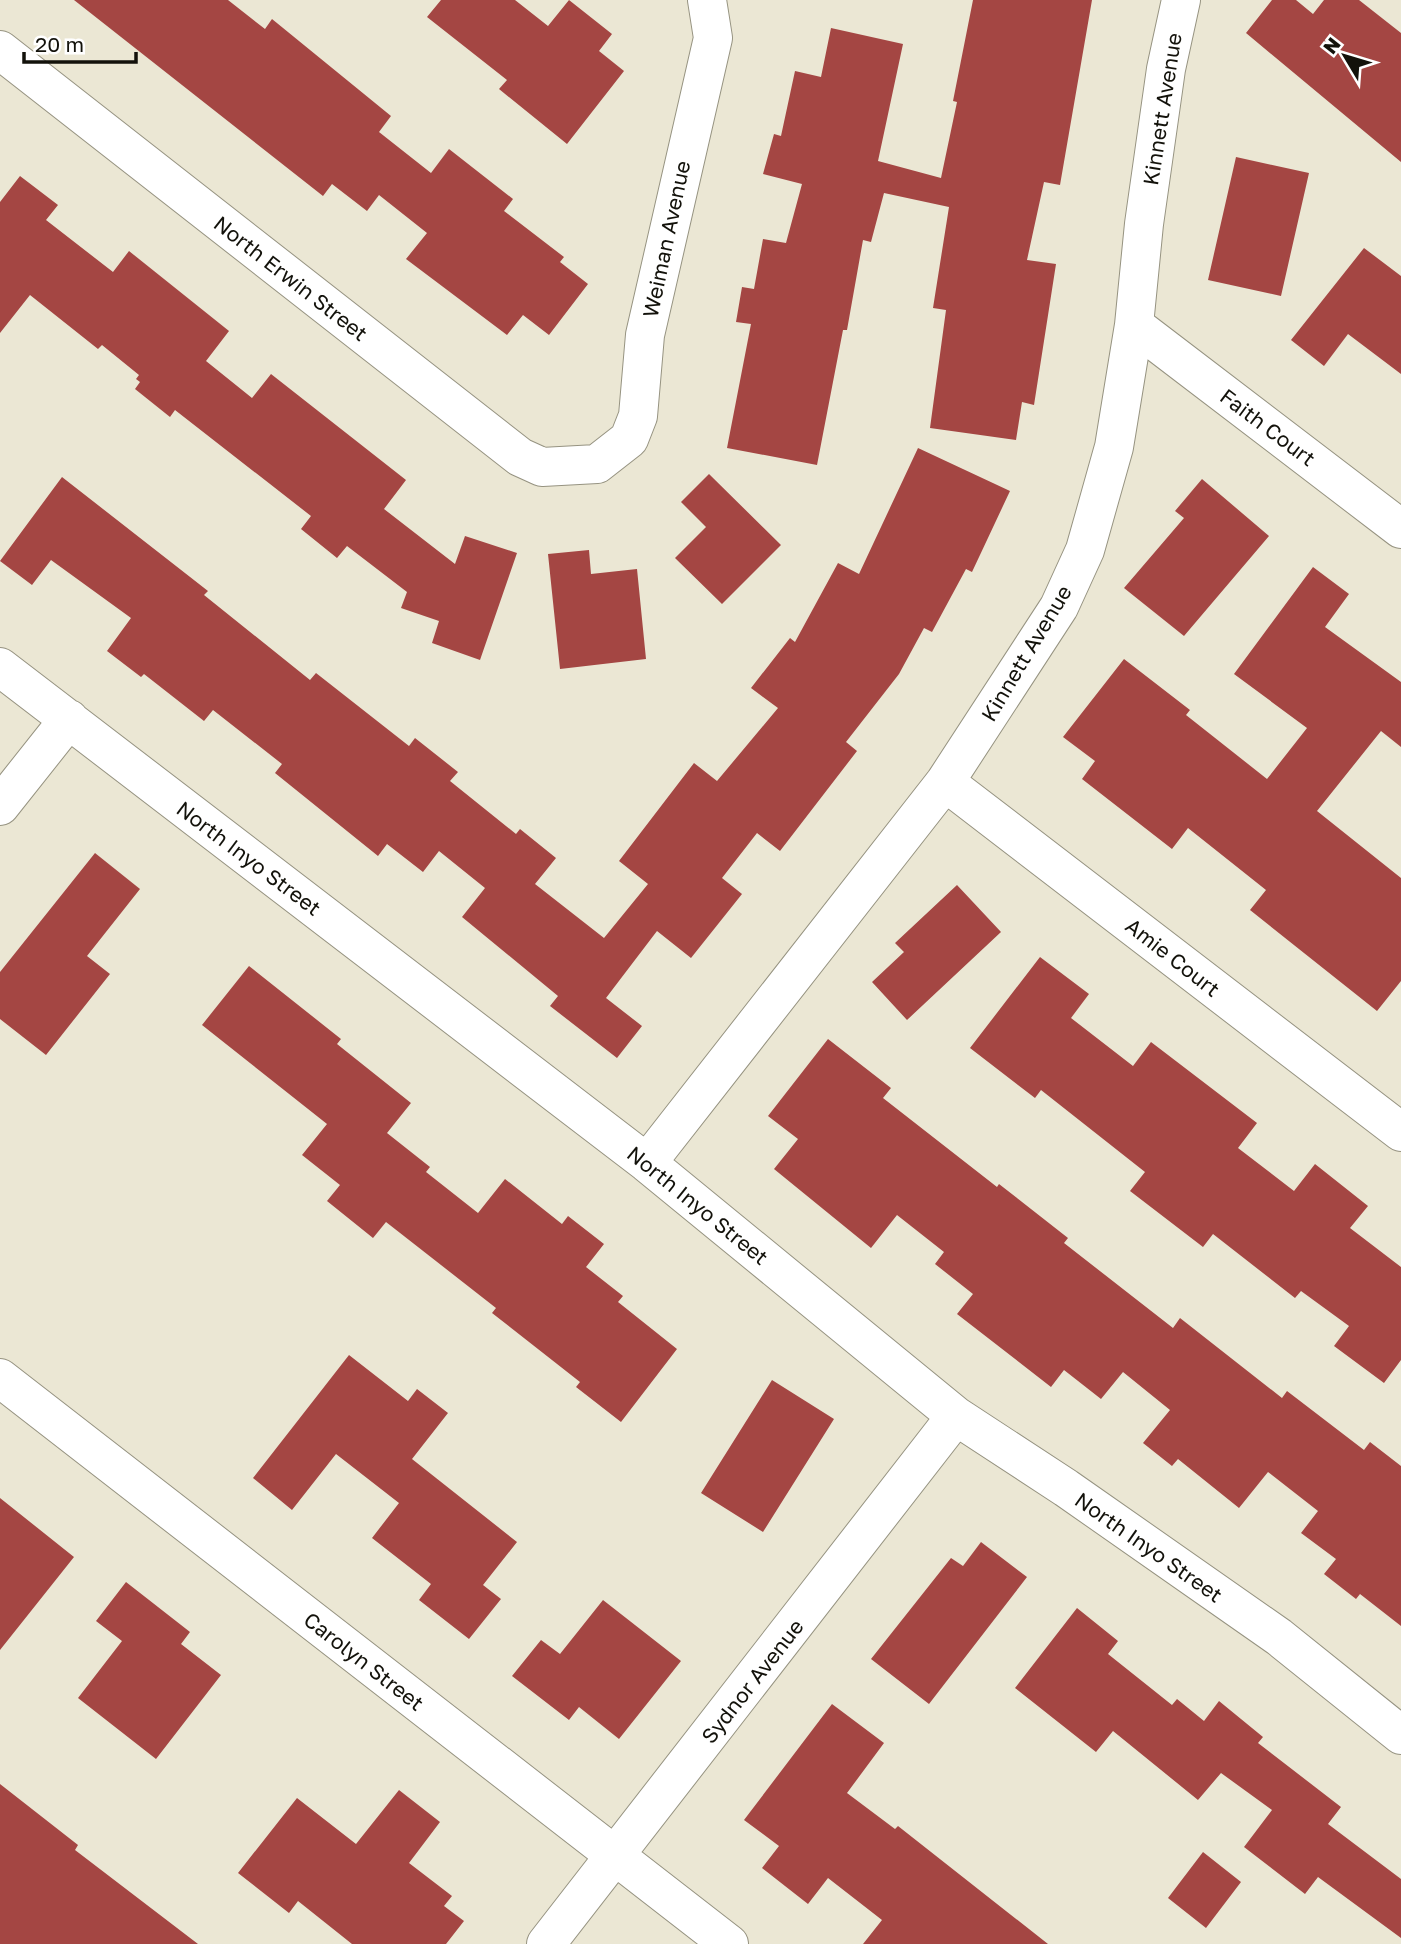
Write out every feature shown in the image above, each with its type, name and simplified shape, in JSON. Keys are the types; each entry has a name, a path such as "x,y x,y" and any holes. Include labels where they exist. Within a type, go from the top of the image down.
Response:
{"street":[{"name":"Weiman Avenue","path":"597,464 629,439 638,416 646,335 713,38 707,0"},
{"name":"Kinnett Avenue","path":"647,1163 945,782 1059,607 1085,550 1114,447 1135,325 1144,224 1166,69 1181,0"},
{"name":"North Erwin Street","path":"0,50 520,457 542,467 597,464"},
{"name":"Faith Court","path":"1135,325 1401,529"},
{"name":"North Inyo Street","path":"0,667 647,1163 956,1416 1066,1488 1279,1637 1401,1735"},
{"path":"0,806 69,719"},
{"name":"Amie Court","path":"945,782 1401,1132"},
{"name":"Carolyn Street","path":"0,1378 729,1944"},
{"name":"Sydnor Avenue","path":"546,1944 956,1416"}],"building":[{"path":"74,0 228,0 265,29 272,19 391,116 379,132 431,173 449,149 513,199 504,211 564,257 560,262 588,284 549,335 523,315 507,335 406,259 427,233 379,195 367,211 332,184 323,196"},
{"path":"441,0 515,0 548,26 569,0 612,34 599,51 624,71 567,144 499,89 507,80 427,17"},
{"path":"973,0 1092,0 1060,185 1044,182 1027,260 1056,264 1034,405 1022,402 1016,440 930,428 946,310 933,308 949,207 884,193 871,242 863,240 847,330 843,330 817,465 727,448 751,324 736,322 742,287 754,289 763,239 786,243 802,184 763,174 774,134 781,136 795,71 821,77 831,28 903,44 878,161 941,178 957,102 953,101"},
{"path":"1272,0 1296,0 1313,14 1324,0 1359,0 1401,33 1401,162 1246,33"},
{"path":"1236,157 1309,173 1281,296 1208,280"},
{"path":"20,176 58,205 46,220 113,272 129,251 229,331 206,361 252,398 271,374 406,480 384,509 455,564 465,536 517,553 480,660 432,643 439,621 401,608 407,592 347,546 337,558 301,529 311,516 175,410 170,417 135,389 140,382 136,379 139,375 102,345 98,349 30,295 0,333 0,202"},
{"path":"1364,248 1401,276 1401,374 1348,334 1324,366 1291,340"},
{"path":"918,448 1010,491 972,572 966,569 932,632 924,628 899,674 846,742 857,751 780,851 757,833 722,878 742,894 691,958 657,931 606,998 642,1026 617,1058 550,1006 558,996 462,917 485,888 439,851 423,872 387,844 378,856 275,773 282,764 213,710 204,721 144,674 141,677 107,651 131,618 51,560 32,585 0,561 62,477 208,591 204,595 310,680 316,673 409,746 415,738 458,772 450,781 516,834 520,829 556,858 535,884 604,938 648,884 619,861 694,763 717,781 778,708 751,688 790,638 795,642 838,563 859,574"},
{"path":"709,474 781,545 722,604 675,558 706,527 681,502"},
{"path":"1202,479 1269,536 1184,636 1124,588 1184,518 1175,511"},
{"path":"589,550 591,574 637,569 646,659 560,669 548,554"},
{"path":"1313,567 1349,594 1325,627 1401,682 1401,747 1381,731 1317,811 1401,878 1401,981 1377,1011 1250,910 1266,890 1188,828 1172,849 1082,779 1095,761 1063,737 1124,659 1190,710 1186,715 1267,779 1307,728 1234,674"},
{"path":"95,853 140,889 87,956 110,974 46,1055 0,1019 0,972"},
{"path":"957,885 1001,932 907,1020 872,982 904,952 895,943"},
{"path":"1040,957 1089,994 1071,1018 1133,1066 1151,1042 1257,1123 1238,1148 1294,1191 1315,1164 1368,1206 1350,1228 1401,1267 1401,1360 1384,1383 1334,1346 1349,1326 1301,1291 1295,1298 1213,1234 1203,1247 1130,1191 1145,1172 1041,1090 1035,1098 970,1048"},
{"path":"249,966 341,1039 337,1044 411,1103 387,1133 430,1167 426,1172 478,1213 505,1179 562,1224 568,1216 604,1244 586,1267 623,1296 618,1302 677,1349 621,1422 576,1387 580,1382 492,1313 496,1308 386,1222 373,1238 327,1201 340,1185 302,1155 327,1124 202,1025"},
{"path":"828,1039 891,1088 883,1098 997,1187 999,1184 1068,1238 1064,1243 1173,1328 1180,1318 1282,1398 1287,1391 1364,1450 1370,1442 1401,1466 1401,1626 1360,1594 1356,1599 1324,1574 1336,1559 1301,1533 1318,1511 1268,1472 1239,1508 1178,1459 1172,1466 1143,1443 1170,1410 1123,1372 1101,1399 1064,1370 1051,1387 957,1314 973,1294 935,1264 944,1252 897,1215 871,1248 774,1169 798,1139 768,1116"},
{"path":"349,1355 408,1401 417,1389 448,1413 412,1459 517,1542 483,1585 501,1599 469,1639 419,1600 431,1584 372,1538 399,1503 336,1454 292,1510 253,1478"},
{"path":"772,1380 834,1419 763,1532 701,1493"},
{"path":"0,1498 74,1557 0,1650"},
{"path":"981,1542 1027,1577 929,1704 871,1659 951,1558 963,1566"},
{"path":"126,1582 190,1632 181,1644 221,1675 156,1759 78,1698 122,1641 96,1621"},
{"path":"603,1600 681,1661 619,1739 579,1707 569,1720 512,1676 541,1640 560,1654"},
{"path":"1077,1608 1118,1641 1108,1654 1172,1705 1177,1699 1204,1721 1219,1701 1263,1737 1258,1743 1341,1807 1328,1824 1401,1879 1401,1938 1318,1877 1305,1894 1244,1847 1272,1810 1221,1773 1198,1800 1113,1731 1096,1752 1015,1688"},
{"path":"832,1704 884,1743 847,1793 895,1829 898,1826 1048,1944 863,1944 882,1920 828,1878 808,1904 762,1868 779,1846 744,1820"},
{"path":"0,1784 78,1845 75,1850 198,1944 0,1944"},
{"path":"399,1790 440,1822 409,1863 452,1896 444,1906 464,1921 446,1944 352,1944 298,1901 289,1913 238,1873 297,1798 356,1844"},
{"path":"1203,1852 1241,1882 1206,1928 1168,1898"}]}
